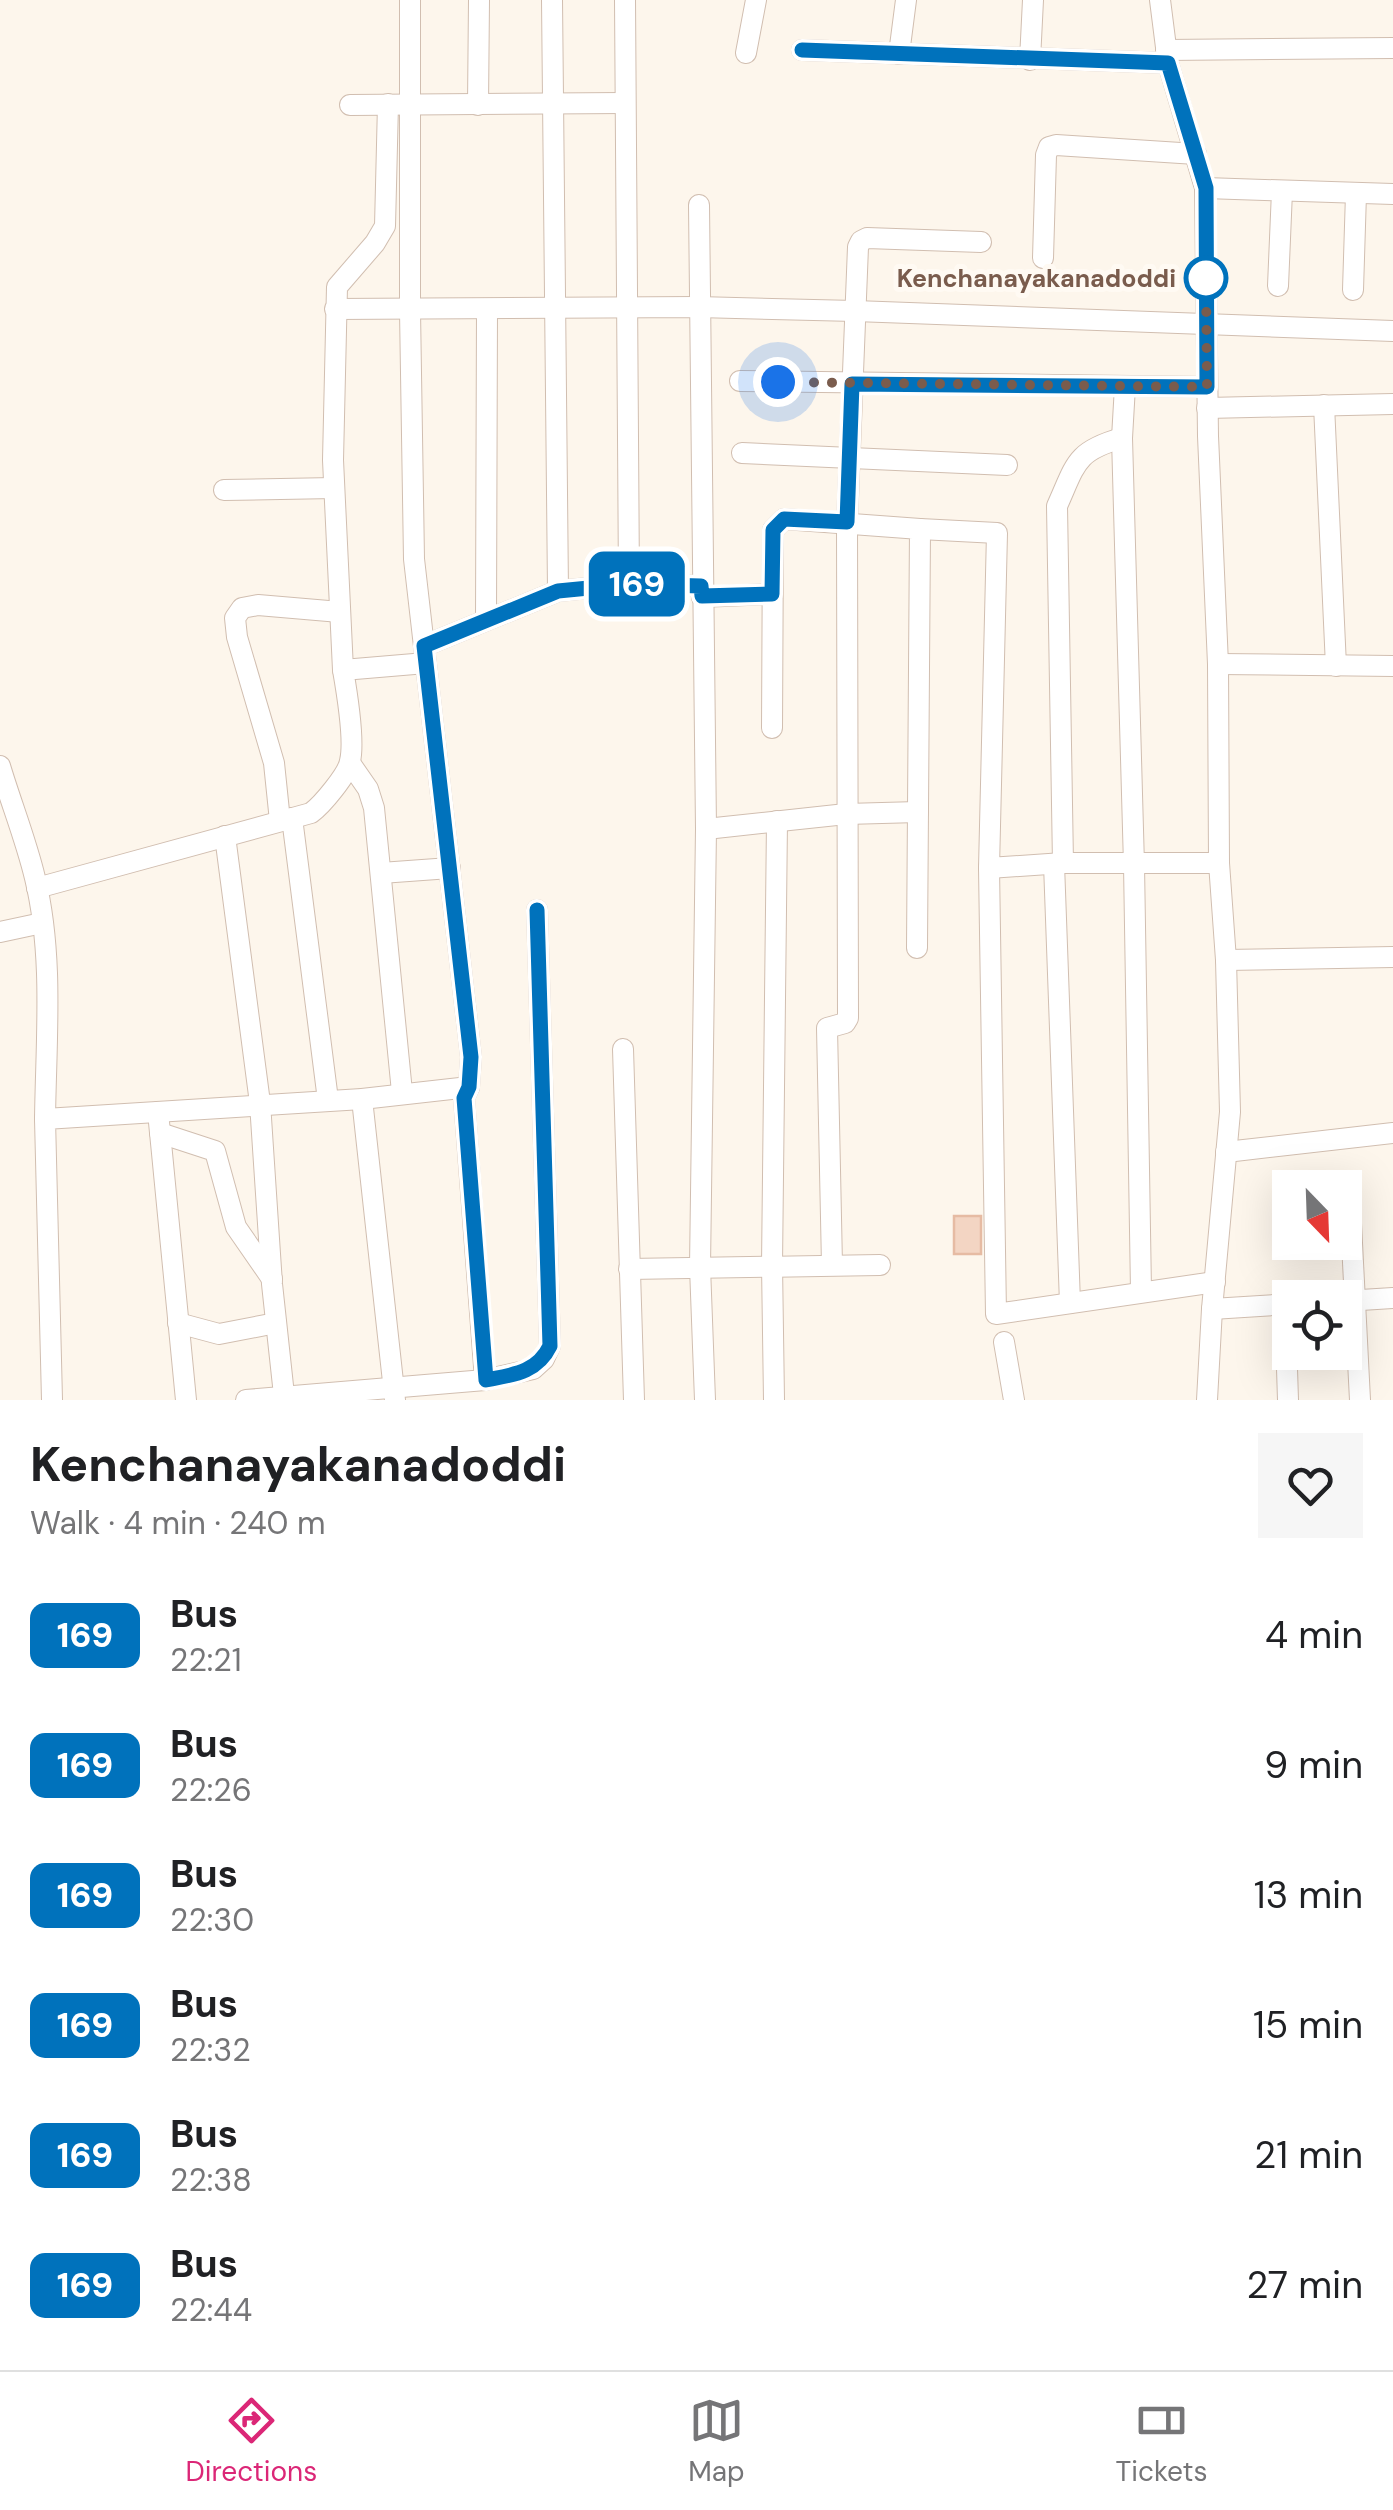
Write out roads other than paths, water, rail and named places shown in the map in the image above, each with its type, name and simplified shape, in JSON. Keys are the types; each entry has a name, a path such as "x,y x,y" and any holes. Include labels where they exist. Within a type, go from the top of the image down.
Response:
{"street":[{"path":"402,1092 374,808 368,789 350,763 334,488 336,287 375,244 384,226 410,0"},
{"path":"478,104 479,0"},
{"path":"552,0 558,591"},
{"path":"625,0 630,584"},
{"path":"746,53 756,0"},
{"path":"899,54 906,0"},
{"path":"1030,60 1033,0"},
{"path":"1160,0 1167,56 1206,188 1207,398 1218,664 1219,864 1230,1112 1208,1400"},
{"path":"802,50 1030,60 1393,48"},
{"path":"350,104 625,103"},
{"path":"398,104 410,311 414,560 471,1057 469,1087 464,1098 496,1378 508,1400"},
{"path":"1043,258 1049,148 1056,145 1196,154"},
{"path":"1206,188 1393,194"},
{"path":"1278,286 1282,191"},
{"path":"1353,290 1356,194"},
{"path":"698,205 706,829 700,1267 705,1400"},
{"path":"832,1265 827,1028 845,1023 848,1018 847,522 861,240 980,242"},
{"path":"336,308 855,310 1393,331"},
{"path":"486,620 488,310"},
{"path":"740,381 1125,386 1207,398 1324,405 1393,404"},
{"path":"1125,386 1122,438 1141,1291"},
{"path":"1324,405 1336,666"},
{"path":"1070,1303 1059,864 1057,506 1075,467 1091,447 1122,438"},
{"path":"742,453 1006,465"},
{"path":"224,490 334,488"},
{"path":"772,728 776,524 784,519 997,533 990,868 995,1312 998,1316 1215,1282"},
{"path":"916,948 920,529"},
{"path":"343,670 425,654 486,620 558,591 630,584 772,594"},
{"path":"328,1100 286,819 235,618 242,608 258,605 340,612"},
{"path":"1218,664 1393,666"},
{"path":"36,888 286,819 322,805 350,763"},
{"path":"0,766 36,888 42,923 47,984 45,1119 52,1400"},
{"path":"706,829 846,814 918,812"},
{"path":"774,1400 777,822"},
{"path":"225,836 260,1103 284,1395"},
{"path":"990,868 1219,864"},
{"path":"381,873 450,868"},
{"path":"246,1400 284,1395 395,1395 496,1378 533,1369 544,1359 550,1346 537,910"},
{"path":"0,932 42,923"},
{"path":"1226,960 1393,957"},
{"path":"624,1050 634,1400"},
{"path":"45,1119 159,1122 260,1103 469,1087"},
{"path":"362,1098 395,1395"},
{"path":"159,1122 215,1152 236,1227 272,1279"},
{"path":"159,1122 186,1400"},
{"path":"1226,1152 1393,1133"},
{"path":"629,1269 880,1265"},
{"path":"1362,1300 1393,1298"},
{"path":"1212,1310 1272,1306"},
{"path":"178,1323 219,1334 276,1324"},
{"path":"1004,1342 1014,1400"},
{"path":"1288,1370 1288,1400"},
{"path":"1357,1370 1360,1400"}],"place":[{"name":"Kenchanayakanadoddi","path":"1206,278"}]}
